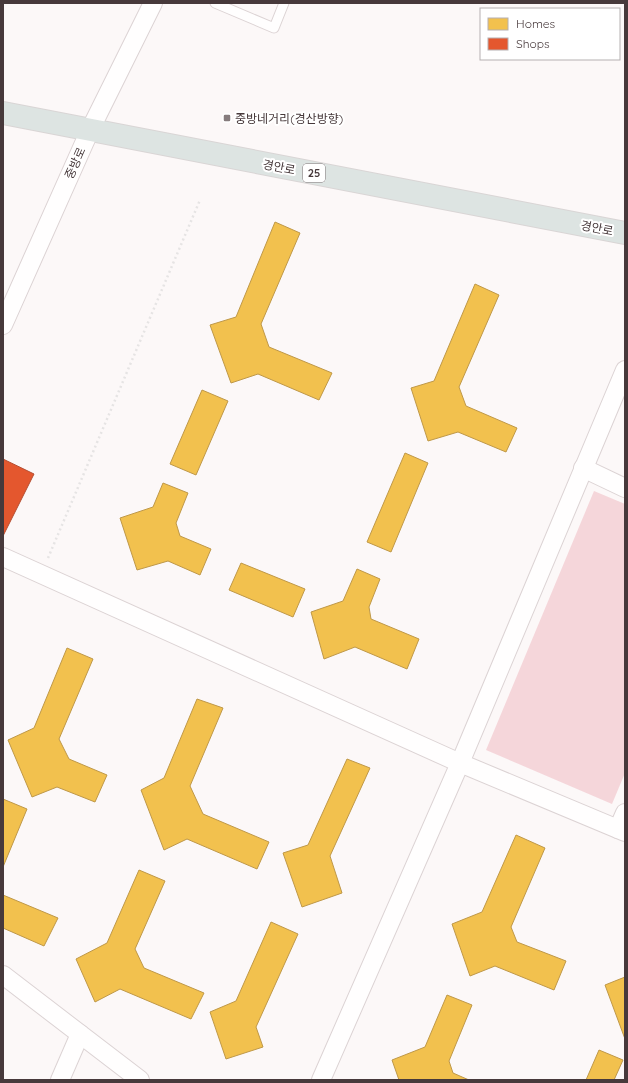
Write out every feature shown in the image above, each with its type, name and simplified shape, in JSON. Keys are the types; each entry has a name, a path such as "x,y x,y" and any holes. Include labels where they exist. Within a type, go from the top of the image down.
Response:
{"main road":[{"name":"경안로","path":"3,113 625,233"}],"street":[{"name":"중방로","path":"3,325 90,130 152,3"},
{"path":"321,1080 460,763 625,370"},
{"path":"583,468 625,488"},
{"path":"3,556 460,763 623,825"},
{"path":"3,975 140,1080"},
{"path":"60,1080 80,1034"}],"lane":[{"path":"216,3 274,28 284,3"}],"path":[{"path":"46,564 200,200"}],"shaded area":[{"path":"594,491 625,504 625,773 612,804 486,750"}],"building: Homes":[{"path":"275,222 300,233 261,324 269,347 332,373 319,400 258,374 231,383 210,325 236,317"},
{"path":"475,284 499,295 459,387 466,406 517,428 506,452 458,432 428,441 411,388 434,381"},
{"path":"202,390 228,401 196,475 170,464"},
{"path":"405,453 428,463 391,552 367,542"},
{"path":"163,483 188,493 176,523 180,536 211,549 200,575 168,561 137,570 120,518 153,507"},
{"path":"241,563 305,589 293,617 229,590"},
{"path":"357,569 380,579 369,607 371,619 419,639 407,669 355,647 324,659 311,612 343,601"},
{"path":"67,648 93,659 59,739 69,759 107,775 95,802 57,787 32,797 8,740 34,728"},
{"path":"197,699 223,708 190,786 203,814 269,842 257,869 187,839 164,850 141,790 164,778"},
{"path":"347,759 370,768 330,856 342,893 302,907 283,853 308,845"},
{"path":"3,799 27,809 3,867"},
{"path":"516,835 545,848 511,927 517,942 566,961 554,990 495,966 470,976 452,924 482,912"},
{"path":"139,870 165,881 135,949 144,968 204,993 191,1019 120,989 95,1002 76,959 107,943"},
{"path":"3,895 58,918 44,946 3,928"},
{"path":"271,922 298,934 256,1027 263,1047 226,1059 210,1012 236,1001"},
{"path":"625,977 625,1039 605,985"},
{"path":"447,995 472,1005 449,1061 453,1073 469,1080 399,1080 392,1060 425,1047"},
{"path":"599,1050 623,1060 614,1080 586,1080"}],"building: Shops":[{"path":"3,459 34,474 3,536"}],"place":[{"name":"중방네거리(경산방향)","path":"227,118"}]}
